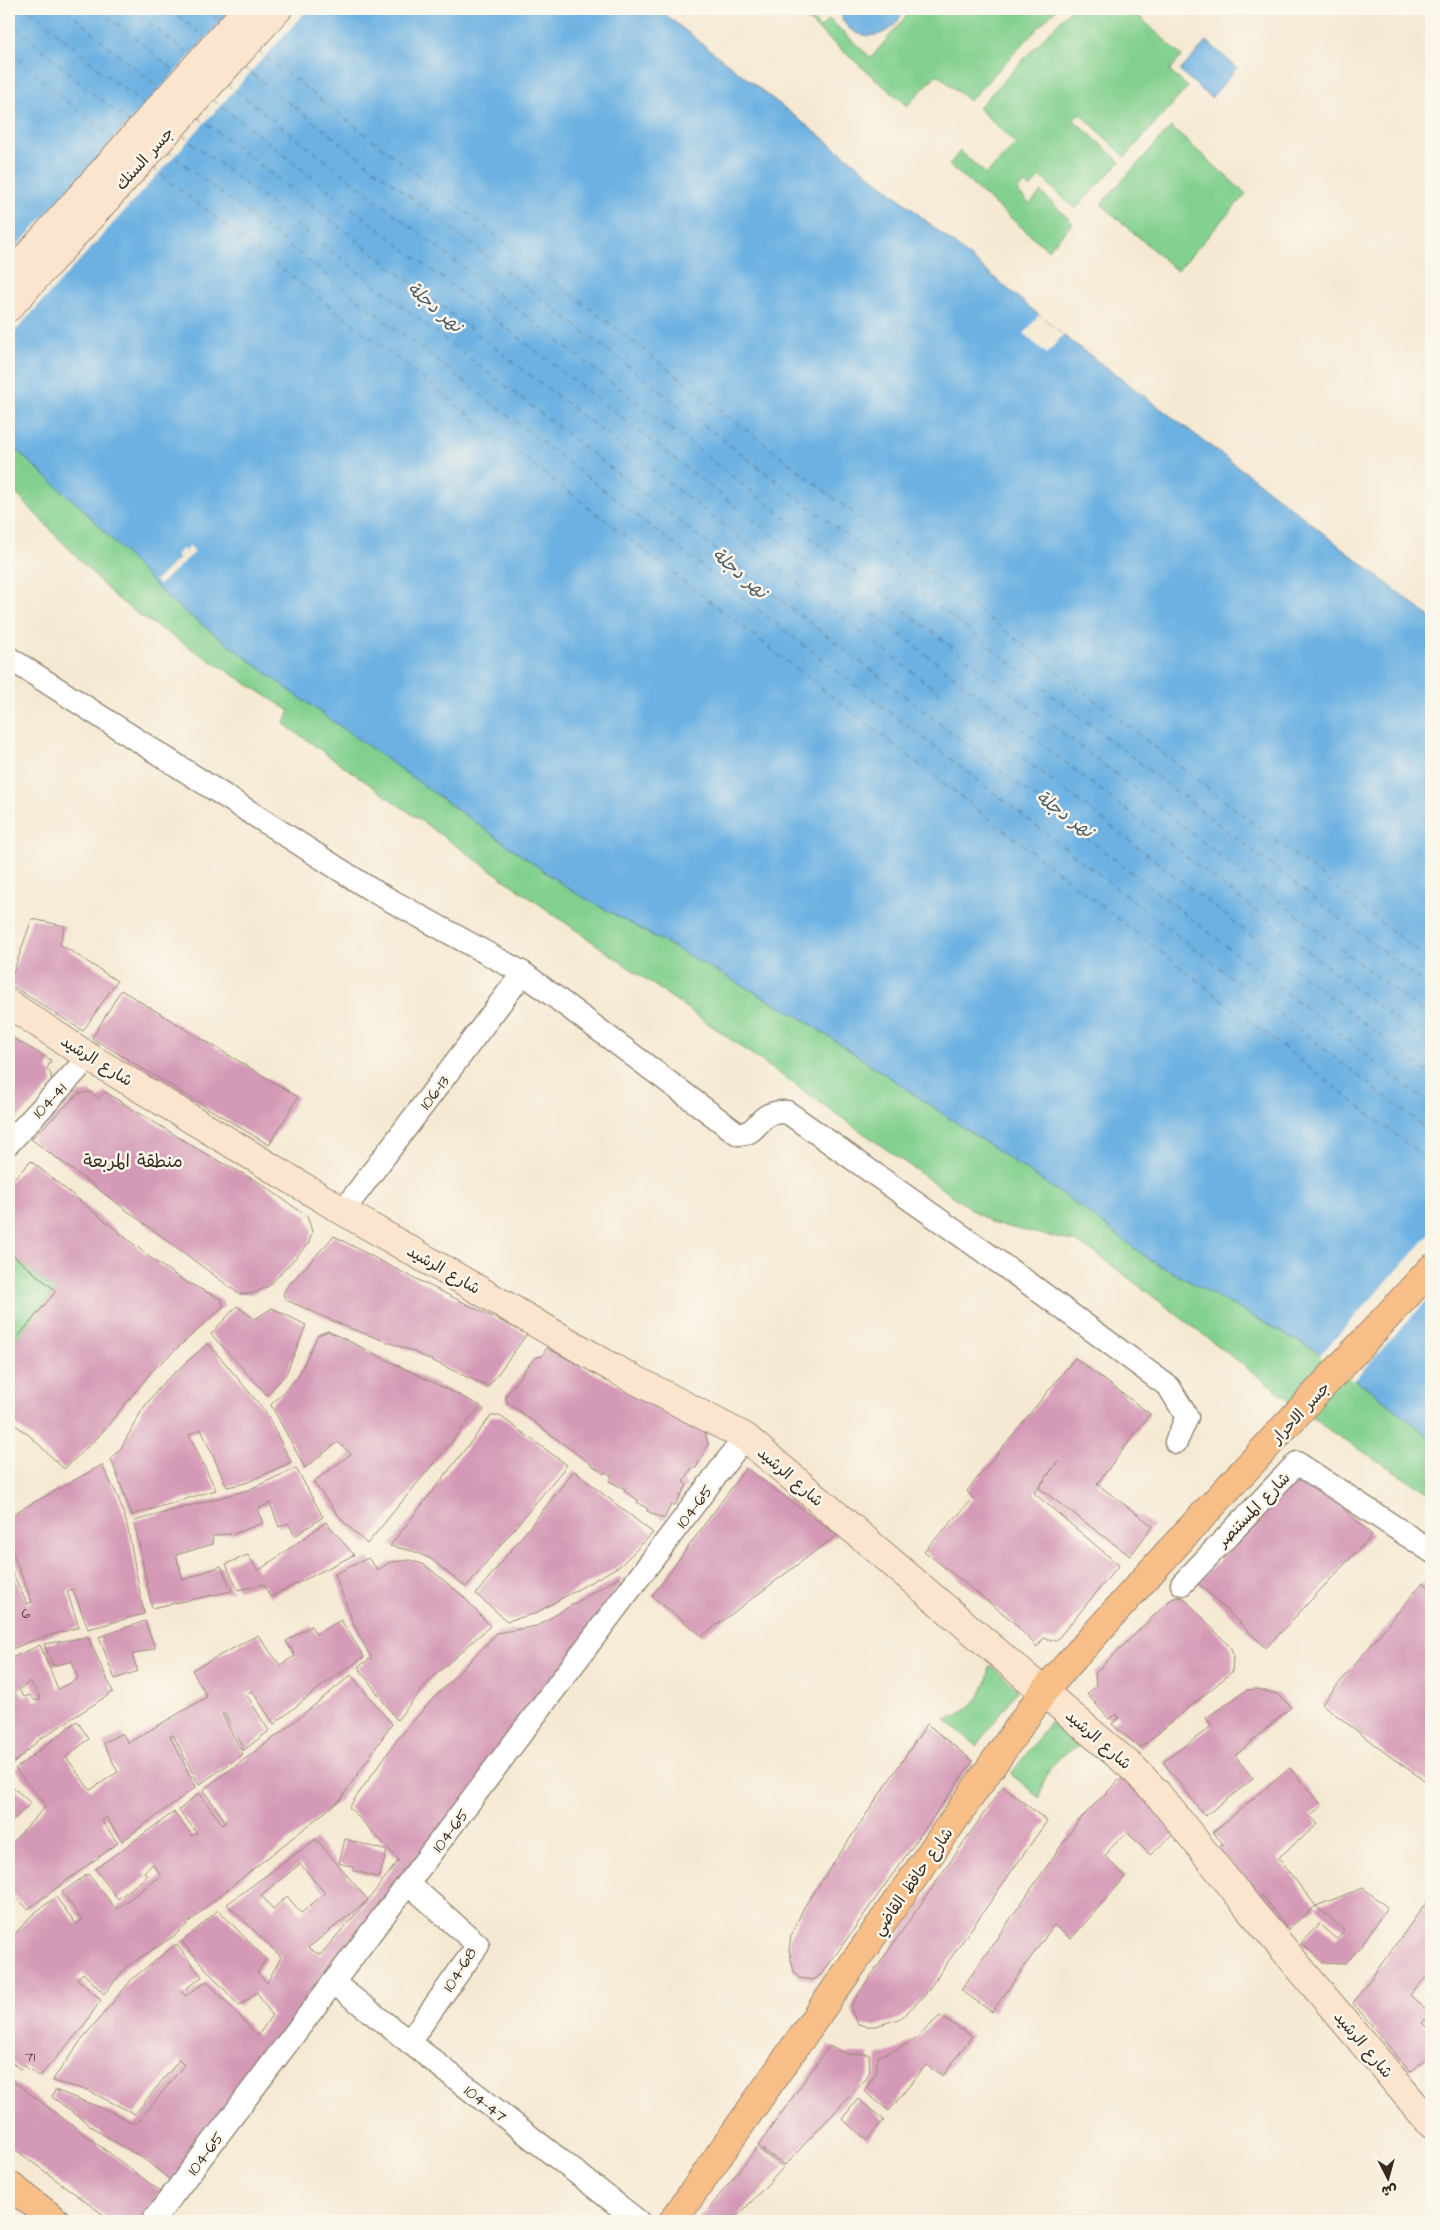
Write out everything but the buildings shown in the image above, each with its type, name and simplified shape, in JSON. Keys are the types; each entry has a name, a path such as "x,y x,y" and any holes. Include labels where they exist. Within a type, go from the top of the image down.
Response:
{"main road":[{"name":"جسر السنك","path":"9,277 248,9"},
{"name":"جسر السنك","path":"9,307 278,9"},
{"name":"شارع الرشيد","path":"9,1004 89,1057 343,1211 613,1368 746,1437 1108,1746 1157,1793 1249,1908 1431,2124"},
{"name":"جسر الاحرار","path":"1167,1554 1431,1269"},
{"name":"شارع حافظ القاضي","path":"673,2221 1044,1691 1167,1554"},
{"path":"9,2185 56,2221"}],"street":[{"path":"9,658 370,889 523,973 738,1134 752,1131 765,1115 787,1112 1031,1284 1169,1387 1187,1417 1176,1442"},
{"name":"106-13","path":"343,1211 523,973"},
{"name":"104-41","path":"9,1143 89,1057"},
{"name":"104-65","path":"153,2221 335,1984 746,1437"},
{"name":"شارع المستنصر","path":"1182,1584 1297,1463 1431,1551"},
{"name":"104-68","path":"409,1884 478,1945 409,2042"},
{"name":"104-47","path":"335,1984 638,2221"}],"green space":[{"path":"794,9 815,9 809,16 820,28 829,19 871,58 912,9 1056,9 969,101 937,74 907,106"},
{"path":"1071,9 1131,9 1182,56 1169,71 1188,87 1125,157 1080,113 1073,119 1120,162 1075,209 1041,177 1030,188 1024,184 1017,191 1030,204 1041,192 1073,223 1048,250 949,165 960,151 986,174 1016,144 978,108"},
{"path":"1171,127 1246,194 1177,271 1101,204"},
{"path":"9,444 81,507 168,599 296,695 572,891 803,1019 1075,1203 1150,1260 1316,1351 1376,1394 1431,1438 1431,1494 1333,1433 1097,1254 1076,1242 994,1224 978,1214 284,724 290,711 139,615 114,596 9,486"},
{"path":"9,1252 56,1291 9,1348"},
{"path":"990,1665 1018,1689 977,1746 945,1720 963,1712 976,1700 985,1684"},
{"path":"1053,1718 1085,1744 1067,1753 1054,1764 1045,1779 1040,1798 1011,1774"}],"water":[{"name":"نهر دجلة","path":"9,9 658,9 893,193 1063,335 1261,484 1431,618 1431,1438 1376,1394 1316,1351 1150,1260 1075,1203 803,1019 572,891 296,695 168,599 81,507 9,444"},
{"path":"840,9 903,9 898,21 890,29 870,36 859,34 850,29 843,21"},
{"path":"1207,41 1237,68 1211,98 1180,71"}],"pier":[{"path":"233,9 308,9 9,338 9,255"},
{"path":"1039,315 1063,335 1047,354 1024,334"},
{"path":"190,546 195,552 159,585 155,581 179,558 176,555 182,549 185,551"},
{"path":"1431,1233 1431,1296 1353,1381 1319,1356"}],"ferry route":[{"path":"30,9 102,72 144,105"},
{"path":"66,9 117,54 159,87"},
{"path":"99,9 174,70"},
{"path":"132,9 188,54"},
{"path":"169,9 205,37"},
{"path":"205,9 220,21"},
{"path":"9,20 87,89 128,121"},
{"path":"9,50 72,106 113,138"},
{"path":"258,51 1431,961"},
{"path":"243,67 1431,989"},
{"path":"227,84 1431,1019"},
{"path":"213,100 1431,1047"},
{"path":"198,117 1431,1075"},
{"path":"182,135 1431,1105"},
{"path":"167,151 1431,1132"},
{"path":"152,168 1431,1162"}],"district":[{"name":"منطقة المربعة","path":"133,1161"}]}
